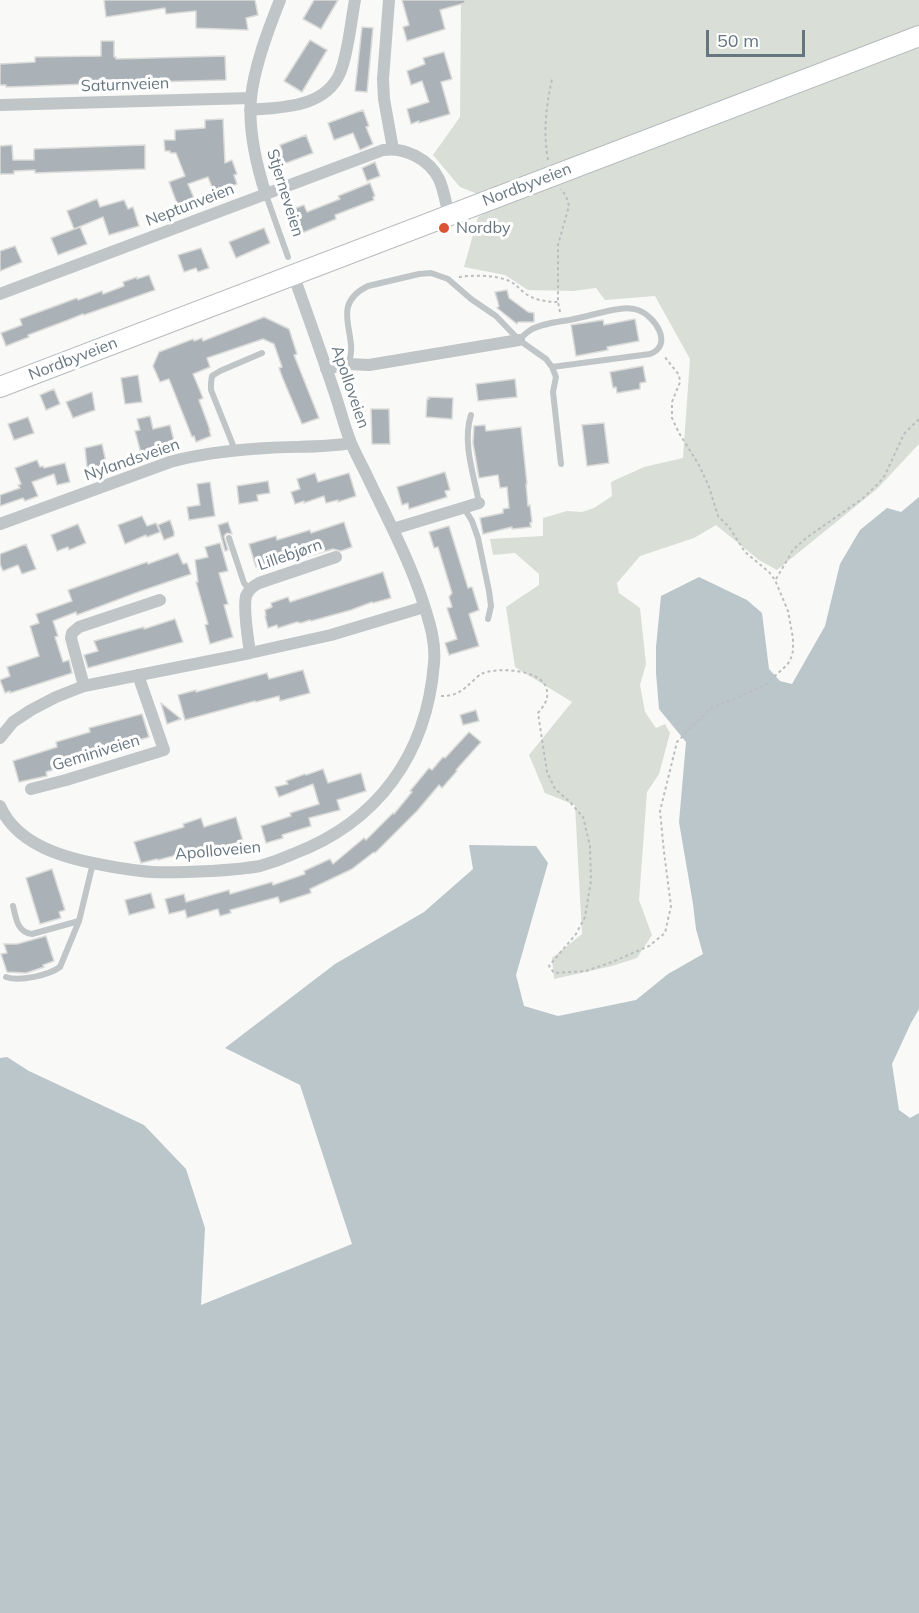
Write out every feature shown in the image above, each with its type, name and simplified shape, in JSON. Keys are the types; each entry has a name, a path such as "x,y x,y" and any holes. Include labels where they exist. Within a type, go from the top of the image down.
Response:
{"main road":[{"name":"Nordbyveien","path":"0,387 291,266 449,216 919,36"}],"street":[{"name":"Stjerneveien","path":"266,195 255,154 251,104 261,57 280,0"},
{"name":"Saturnveien","path":"0,105 301,104 317,98 336,82 343,66 355,0"},
{"path":"389,0 383,89 393,149 405,151 417,157 433,171 442,186 449,216"},
{"name":"Neptunveien","path":"0,294 373,153 393,149"},
{"name":"Apolloveien","path":"0,806 11,824 28,839 50,850 93,863 154,872 235,869 274,862 321,842 359,816 397,776 425,716 435,650 433,637 412,571 351,443 291,266"},
{"path":"326,369 348,363 369,365 519,340"},
{"name":"Nylandsveien","path":"0,524 170,462 199,455 351,443"},
{"path":"393,529 479,503"},
{"name":"Lillebjørn","path":"250,653 246,598 252,587 336,557"},
{"path":"84,686 71,638 75,630 160,600"},
{"path":"0,738 13,722 31,710 84,686 331,635 424,607"},
{"name":"Geminiveien","path":"31,789 164,750 138,675"}],"lane":[{"name":"Stjerneveien","path":"266,195 291,266"},
{"path":"348,363 352,356 352,345 346,320 347,308 361,290 368,286 419,274 431,273 448,279 496,316 519,340 537,352 552,367 556,376 553,392 561,464"},
{"path":"519,340 530,330 621,309 636,309 646,314 658,326 661,339 656,352 552,367"},
{"path":"235,451 210,383 212,376 220,371 262,353"},
{"path":"471,415 467,428 468,442 479,503"},
{"path":"464,508 474,524 480,549 491,606 488,619"},
{"path":"229,538 244,583 250,590"},
{"path":"6,977 14,980 36,976 60,967 79,921 93,863"},
{"path":"13,906 19,927 27,934 79,921"}],"path":[{"path":"552,80 547,104 546,149 552,176 566,196 569,206 558,245 558,302 562,321"},
{"path":"448,279 480,276 508,280 516,284 525,294 538,300 558,302"},
{"path":"430,693 442,697 456,695 480,675 499,670 517,671 536,677 546,686 547,697 538,714 547,771 555,789 583,817 590,846 591,881 585,916 576,934 549,966 554,973 586,971 612,962 649,946 665,933 671,906 660,811 677,742 710,708 762,686 778,672 790,661 793,638 788,611 775,580 746,552 729,526 718,516 699,465 679,433 672,418 672,402 680,382 680,375 658,349"},
{"path":"775,580 793,550 806,538 862,499 879,483 904,434 919,419"}],"shaded area":[{"path":"461,0 919,0 919,26 480,195 460,187 433,155 460,117"},
{"path":"919,45 919,444 877,489 777,570 759,560 716,525 694,538 640,556 617,583 619,593 640,608 646,664 640,685 645,712 656,728 665,724 670,733 659,774 647,792 639,900 652,935 637,958 554,979 552,958 582,934 575,805 545,793 529,755 572,702 515,667 506,607 539,585 539,574 515,553 493,555 490,539 543,536 543,518 567,511 582,512 594,508 612,496 611,482 644,467 683,458 690,359 655,296 605,300 596,288 573,291 528,290 505,275 464,267 478,217 505,202"},
{"path":"919,497 919,1009 892,1064 899,1110 910,1118 919,1113 919,1613 0,1613 0,1058 7,1057 29,1071 144,1125 186,1169 205,1228 201,1305 352,1244 300,1085 225,1048 335,964 424,912 473,869 469,845 536,846 548,863 516,975 524,1006 558,1016 636,1000 668,974 703,954 696,929 679,822 686,742 659,709 656,647 661,596 699,577 747,600 762,613 769,669 780,681 792,684 825,626 840,564 860,530 887,508 901,512"}],"building":[{"path":"104,0 255,0 258,15 246,18 248,30 196,28 196,11 166,14 165,8 106,17"},
{"path":"314,0 338,0 321,29 303,19"},
{"path":"402,0 465,0 465,3 440,10 445,29 407,41 403,27 409,25"},
{"path":"362,27 373,28 367,92 355,91"},
{"path":"310,40 327,50 302,92 284,81"},
{"path":"101,41 114,41 116,59 225,56 226,80 115,83 115,80 87,81 87,84 6,87 6,85 0,85 0,64 35,62 35,57 101,56"},
{"path":"444,52 452,79 441,82 450,114 411,124 407,109 429,102 422,81 411,85 407,71 425,64 423,58"},
{"path":"363,110 369,126 366,127 373,144 360,150 353,133 334,140 328,123"},
{"path":"223,119 225,163 232,160 237,174 234,175 237,184 214,192 208,177 188,184 196,203 179,209 169,182 185,176 176,153 165,151 164,140 175,140 175,130 205,128 205,120"},
{"path":"306,135 313,153 281,165 277,154 282,151 280,145"},
{"path":"12,145 13,160 34,160 34,149 145,145 145,169 35,173 35,170 0,174 0,146"},
{"path":"375,162 380,176 367,181 362,168"},
{"path":"370,183 375,196 374,200 335,215 336,219 302,233 293,209 304,205 307,212 340,199 338,196"},
{"path":"97,199 100,207 124,200 128,209 133,207 139,226 109,235 103,217 74,229 67,211"},
{"path":"80,227 87,244 58,255 51,238"},
{"path":"264,228 270,243 236,258 229,242"},
{"path":"15,246 22,262 0,271 0,251"},
{"path":"201,248 209,268 198,272 196,268 184,272 178,255"},
{"path":"149,275 155,290 83,314 6,346 1,333 22,325 20,319 77,298 78,300 102,291 103,294 124,286 123,282"},
{"path":"507,290 509,298 528,312 534,313 534,322 518,322 517,324 497,308 499,306 495,292"},
{"path":"264,317 289,329 297,354 294,355 319,418 302,424 279,368 282,367 274,344 263,339 207,358 210,367 193,374 203,398 199,400 211,436 196,442 169,379 160,382 153,366 159,352 193,339 194,341 202,338 203,341"},
{"path":"635,319 639,341 576,356 571,325 603,320 604,325"},
{"path":"643,366 646,382 640,383 640,389 617,393 616,387 613,388 610,372"},
{"path":"138,375 142,402 125,404 121,378"},
{"path":"515,379 517,397 478,401 476,384"},
{"path":"54,389 60,404 46,410 40,395"},
{"path":"92,392 95,410 73,418 66,402"},
{"path":"428,397 453,398 452,419 426,417"},
{"path":"371,409 389,409 390,444 372,444"},
{"path":"150,416 153,429 170,425 174,441 171,442 173,447 142,457 135,431 140,430 137,419"},
{"path":"28,417 34,433 14,440 8,424"},
{"path":"604,423 609,463 587,466 582,425"},
{"path":"485,425 486,431 521,427 531,527 512,529 512,527 483,534 480,518 503,513 503,509 509,508 507,487 500,488 498,475 479,478 473,443 474,426"},
{"path":"102,444 108,471 90,474 85,448"},
{"path":"37,460 40,467 44,468 65,463 70,482 57,485 54,474 32,482 38,496 25,501 23,498 0,506 0,495 20,488 18,485 21,484 15,468"},
{"path":"445,472 450,490 445,491 447,497 409,509 408,503 402,505 397,487"},
{"path":"315,473 318,482 349,473 356,496 326,503 324,496 295,504 291,492 300,489 297,479"},
{"path":"268,481 270,493 257,495 258,501 239,504 237,486"},
{"path":"210,482 215,516 189,520 187,507 200,505 197,484"},
{"path":"142,516 147,526 156,523 160,532 125,544 118,525"},
{"path":"170,520 174,536 164,540 158,525"},
{"path":"228,522 232,534 227,533 224,536 228,550 225,551 218,525"},
{"path":"344,522 352,547 341,551 333,549 265,567 265,564 256,567 249,544 276,536 277,540 310,530 311,533"},
{"path":"78,524 86,543 69,550 68,547 57,551 51,535"},
{"path":"449,526 468,588 472,587 479,610 469,614 479,646 449,655 445,643 457,639 447,608 452,607 449,597 452,593 438,547 434,548 429,532"},
{"path":"220,543 228,571 219,573 228,604 224,605 233,637 210,644 205,625 208,624 196,582 198,582 195,560 208,557 205,547"},
{"path":"26,544 36,569 22,574 18,565 3,571 0,554"},
{"path":"178,553 183,564 187,563 191,574 77,615 76,612 53,621 58,636 55,637 63,662 69,660 72,673 5,693 0,680 10,676 7,667 39,656 30,626 39,623 36,614 72,601 68,590"},
{"path":"383,572 391,598 311,621 268,628 265,610 272,607 271,603 288,597 290,602"},
{"path":"175,619 183,642 88,668 84,655 98,651 94,641"},
{"path":"303,670 310,693 280,701 279,696 255,701 185,720 178,695 267,673 269,679"},
{"path":"161,703 181,719 167,724"},
{"path":"476,710 479,721 463,725 460,715"},
{"path":"142,714 149,737 80,758 81,761 46,772 47,776 19,782 13,761 57,747 56,742 90,732 89,728"},
{"path":"469,732 481,742 457,771 442,788 439,785 375,853 352,869 310,889 311,893 280,903 278,897 230,910 231,913 220,916 218,909 187,918 185,910 169,914 165,899 184,894 186,902 229,890 230,894 272,882 273,885 305,874 304,871 330,859 333,864 364,838 366,840 394,814 429,768 432,770"},
{"path":"323,769 328,783 361,773 366,791 337,800 340,810 309,818 311,826 282,835 283,838 266,843 261,826 291,816 290,813 319,804 313,784 279,797 275,787"},
{"path":"236,817 243,841 225,846 215,847 215,845 141,863 134,842 184,827 183,824 201,818 204,827"},
{"path":"52,869 65,910 59,912 61,918 40,924 26,878"},
{"path":"151,893 155,908 129,915 125,900"},
{"path":"46,936 54,961 26,973 7,972 1,954 7,953 4,944 17,944"}],"place":[{"name":"Nordby","path":"444,228"}]}
